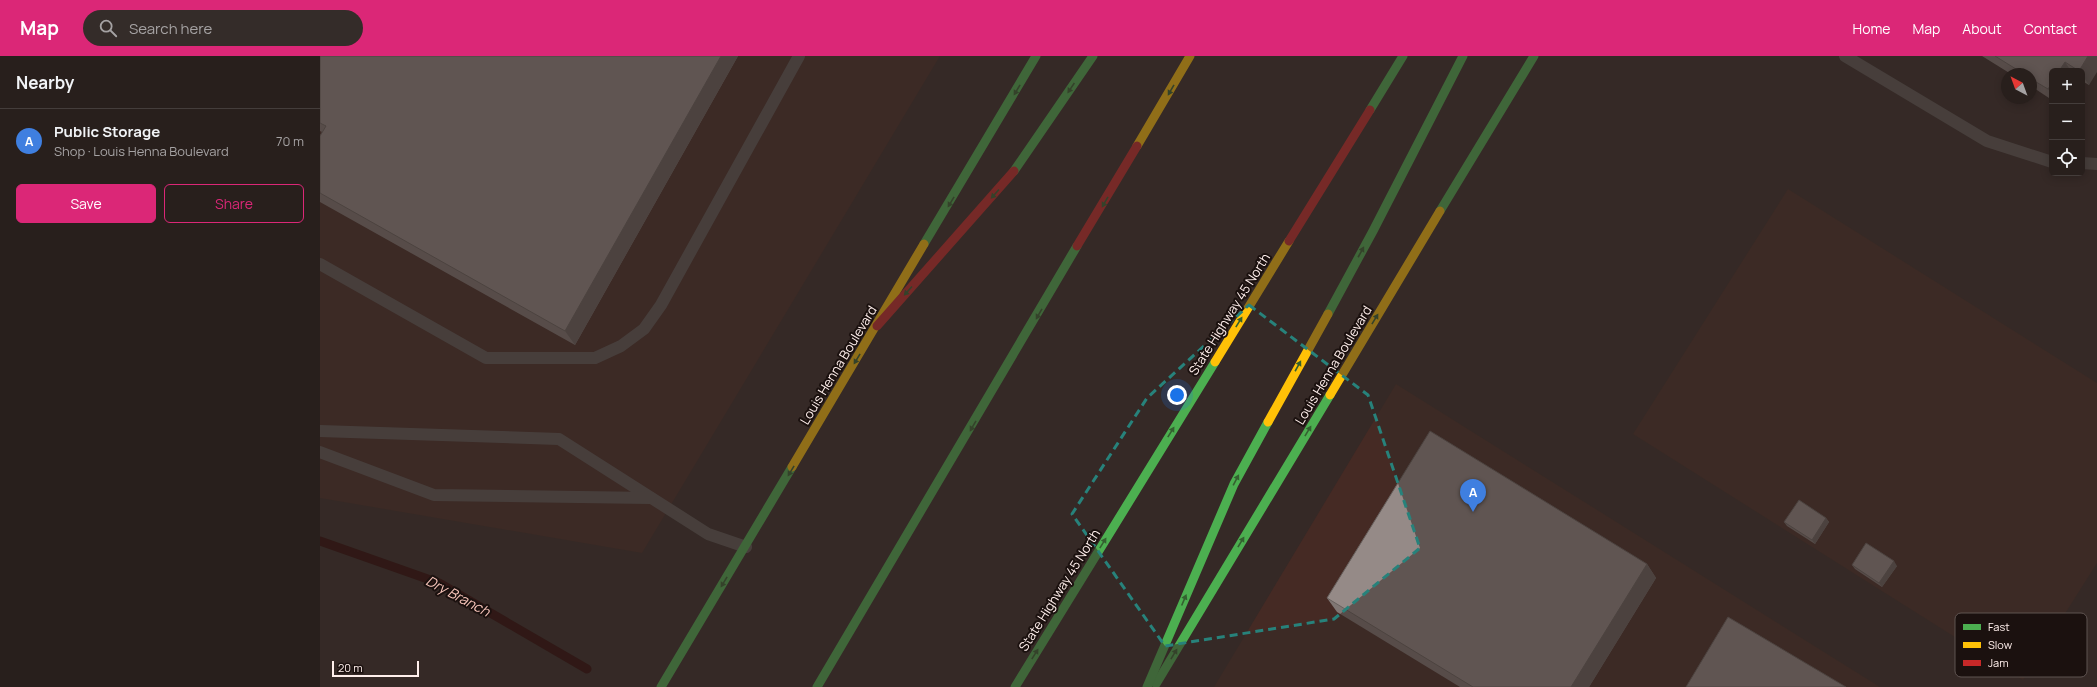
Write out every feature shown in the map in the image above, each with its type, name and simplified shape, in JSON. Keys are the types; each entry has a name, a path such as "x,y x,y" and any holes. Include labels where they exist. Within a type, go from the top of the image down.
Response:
{"main road":[{"name":"Louis Henna Boulevard","path":"661,687 877,326 1036,56"},
{"path":"877,326 1011,175 1093,56"},
{"path":"817,687 1190,56"},
{"name":"State Highway 45 North","path":"1015,687 1403,56"},
{"path":"1147,687 1234,484 1372,231 1463,56"},
{"name":"Louis Henna Boulevard","path":"1154,687 1534,56"}],"lane":[{"path":"320,264 486,358 595,358 621,346 644,329 657,311 799,56"},
{"path":"1845,56 1987,141 2049,161"},
{"path":"2085,164 2097,164"},
{"path":"320,431 559,439 708,534 746,546"},
{"path":"320,452 434,495 652,498"}],"highlighted area":[{"path":"1249,305 1368,395 1420,548 1334,619 1165,646 1072,514 1147,398"}],"shaded area":[{"path":"320,56 940,56 642,553 320,498"},
{"path":"1788,189 2097,383 2097,563 2065,613 1955,613 1955,637 1633,434"},
{"path":"1396,384 1880,687 1214,687"}],"building":[{"path":"320,56 721,56 565,331 320,193 320,136 326,126 320,123"},
{"path":"1995,56 2088,56 2081,68 2074,68 2065,62 2061,68 2049,68 2048,89 2037,83 2037,68 2014,68"},
{"path":"1430,431 1647,564 1571,687 1473,687 1327,598"},
{"path":"1799,500 1826,518 1812,540 1784,522"},
{"path":"1866,543 1894,561 1879,583 1852,565"},
{"path":"1728,617 1846,687 1686,687"}],"waterway":[{"name":"Dry Branch","path":"320,541 439,583 587,669"}],"traffic: fast":[{"path":"924,244 1036,56"},
{"path":"1014,171 1093,56"},
{"path":"1370,110 1403,56"},
{"path":"1328,314 1373,231 1463,56"},
{"path":"1440,211 1534,56"},
{"path":"817,687 1077,246"},
{"path":"1015,687 1215,362"},
{"path":"1156,684 1330,395"},
{"path":"1147,687 1234,484 1268,422"},
{"path":"661,687 792,467"}],"traffic: slow":[{"path":"1137,146 1190,56"},
{"path":"1330,395 1440,211"},
{"path":"1215,362 1289,241"},
{"path":"792,467 924,244"},
{"path":"1268,422 1328,314"}],"traffic: jam":[{"path":"1289,241 1370,110"},
{"path":"1077,246 1137,146"},
{"path":"877,326 1014,171"}],"place":[{"name":"Public Storage","path":"1473,512"}]}
